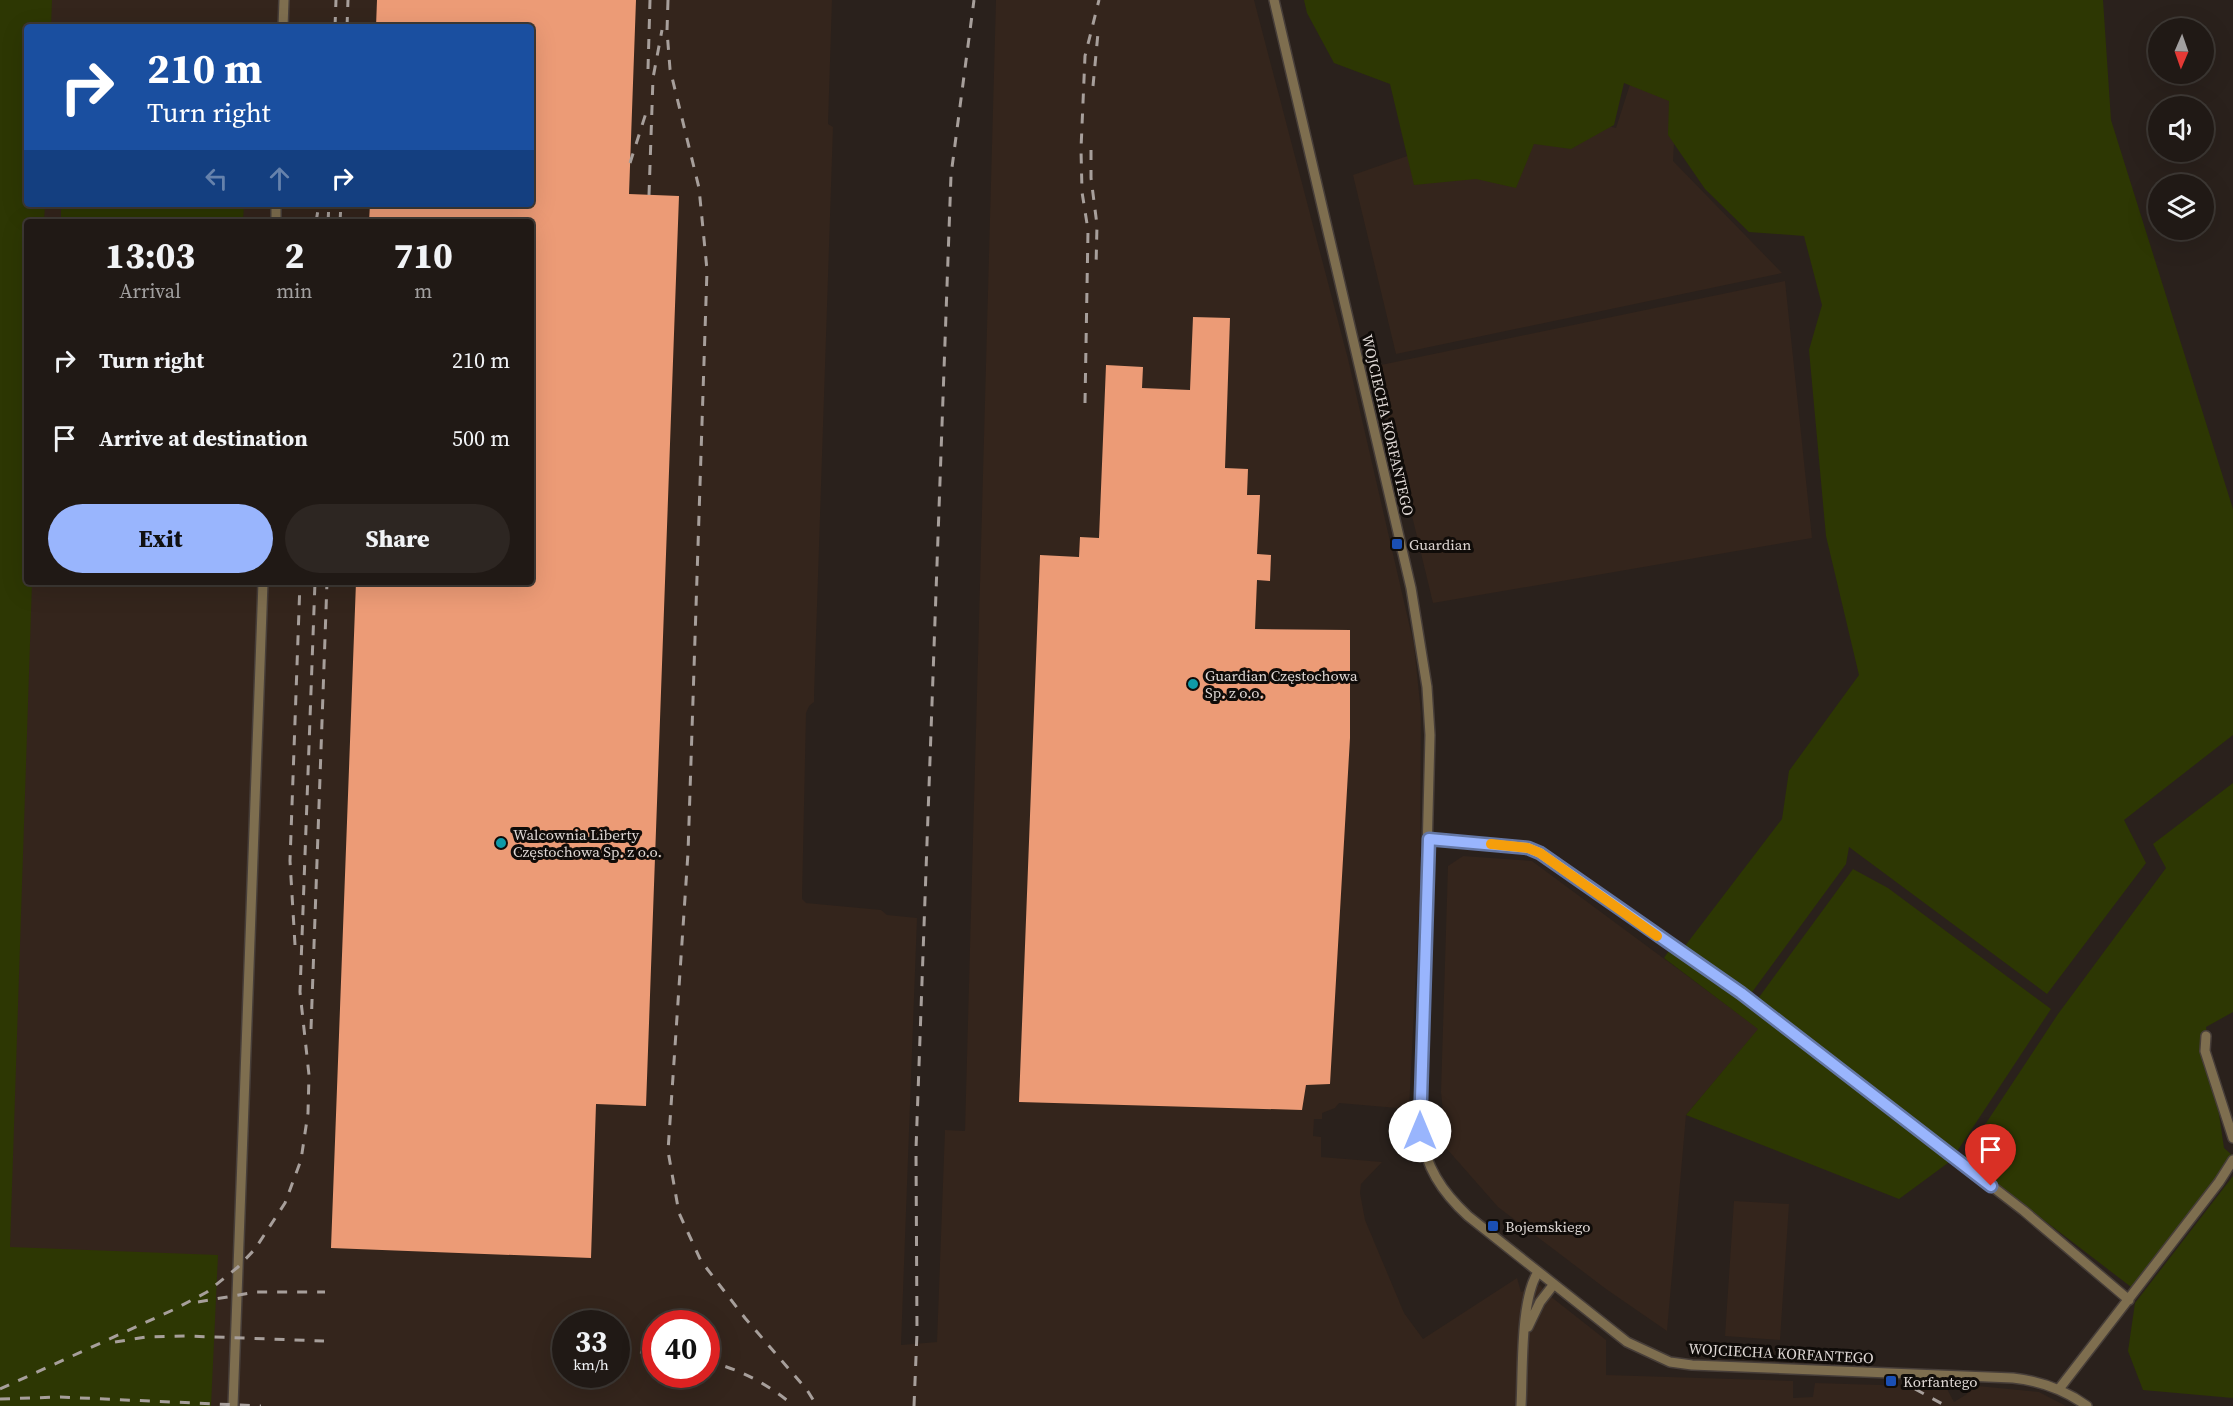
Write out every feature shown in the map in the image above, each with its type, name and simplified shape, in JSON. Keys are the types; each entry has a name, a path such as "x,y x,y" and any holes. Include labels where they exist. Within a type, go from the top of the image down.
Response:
{"street":[{"path":"283,24 284,0"},
{"name":"WOJCIECHA KORFANTEGO","path":"1274,0 1411,588 1427,687 1430,735 1429,839 1420,1131 1432,1175 1448,1197 1468,1216 1627,1342 1670,1362 1692,1365 2013,1378 2040,1382 2060,1389 2087,1406"},
{"path":"233,1406 263,585"},
{"path":"1429,839 1528,848 1540,853 1741,993 2024,1211 2129,1300"},
{"path":"2206,1036 2205,1051 2233,1138"},
{"path":"2060,1389 2219,1182 2233,1160"},
{"path":"1521,1406 1530,1292 1538,1272"},
{"path":"1525,1338 1531,1318 1554,1284"}],"shaded area":[{"path":"38,0 832,0 828,124 833,127 814,702 806,713 802,899 806,903 881,910 887,915 917,918 901,1345 937,1342 945,1130 965,1131 996,0 1254,0 1348,359 1414,645 1421,713 1420,893 1409,1109 1339,1103 1335,1108 1322,1113 1322,1119 1314,1119 1313,1136 1321,1137 1321,1157 1382,1162 1361,1184 1360,1193 1365,1220 1404,1313 1423,1339 1517,1278 1521,1292 1540,1285 1545,1292 1606,1340 1606,1375 1793,1381 1793,1398 1813,1397 1815,1383 1946,1387 1954,1402 1967,1394 1968,1385 2039,1392 2066,1406 0,1406 27,585 534,585 534,219 31,219 31,207 534,207 534,24 37,24"},
{"path":"1642,47 1679,54 1673,161 1782,273 1396,354 1353,175 1493,126 1521,104 1616,128"},
{"path":"1785,281 1812,538 1433,603 1376,366"},
{"path":"1463,856 1532,861 1759,1029 1686,1115 1667,1331 1606,1289 1498,1207 1447,1149 1441,1092 1448,866"},
{"path":"1734,1201 1789,1204 1780,1340 1725,1336"}],"green space":[{"path":"0,0 52,0 51,24 24,24 24,207 45,207 44,219 24,219 24,585 32,585 10,1247 218,1255 211,1406 0,1406"},
{"path":"1304,0 2103,0 2111,120 2233,509 2233,735 2124,820 2146,863 2047,994 1849,847 1846,864 1750,995 1685,946 1782,819 1789,771 1859,675 1826,536 1809,350 1822,305 1804,236 1749,232 1705,189 1668,135 1669,101 1624,83 1614,125 1571,149 1534,144 1516,188 1476,179 1414,185 1390,84 1334,63 1307,13"},
{"path":"61,207 244,207 243,219 61,219"},
{"path":"2233,783 2233,1012 2206,1027 2224,1148 2233,1156 2135,1290 1963,1158 2058,1014 2166,868 2153,844"},
{"path":"1853,869 1888,888 2051,1009 1956,1153 1757,1000"},
{"path":"1672,946 1952,1160 1899,1199 1686,1115 1758,1029 1664,958"},
{"path":"2233,1176 2233,1398 2143,1390 2128,1351 2135,1303"}],"building":[{"name":"Walcownia Liberty Częstochowa Sp. z o.o.","path":"377,0 636,0 629,194 679,196 646,1106 596,1104 591,1258 331,1248 356,585 534,585 534,219 369,219 370,207 534,207 534,24 376,24"},
{"name":"Guardian Częstochowa Sp. z o.o.","path":"1193,317 1230,318 1225,468 1248,469 1247,495 1260,495 1257,554 1271,555 1270,581 1257,580 1255,629 1350,630 1350,738 1330,1084 1306,1085 1302,1110 1019,1102 1040,555 1079,557 1080,537 1099,538 1106,365 1143,367 1142,388 1190,390"}],"railway":[{"path":"335,24 336,0"},
{"path":"347,24 348,0"},
{"path":"648,69 650,0"},
{"path":"668,0 667,31 670,69 699,188 707,270 688,853 668,1151 679,1213 701,1261 745,1318 807,1390 817,1406"},
{"path":"914,1406 917,1333 916,1149 951,175 974,0"},
{"path":"1085,403 1088,230 1082,192 1081,149 1085,56 1099,0"},
{"path":"649,195 653,78 662,30"},
{"path":"1093,86 1098,33"},
{"path":"630,163 646,113"},
{"path":"1091,150 1091,178 1097,225 1096,267"},
{"path":"316,219 318,207"},
{"path":"328,219 329,207"},
{"path":"340,219 341,207"},
{"path":"295,945 290,861 300,585"},
{"path":"0,1389 175,1309 207,1292 238,1267 255,1249 285,1203 301,1160 308,1113 309,1075 300,992 315,585"},
{"path":"311,1029 327,585"},
{"path":"198,1302 256,1292 325,1292"},
{"path":"115,1342 146,1337 187,1336 324,1341"},
{"path":"720,1365 753,1378 794,1406"},
{"path":"1915,1389 1946,1406"},
{"path":"0,1399 60,1397 261,1406"}],"slow traffic":[{"path":"1491,844 1528,848 1540,853 1657,936"}],"place":[{"name":"Guardian","path":"1397,544"},
{"name":"Guardian Częstochowa Sp. z o.o.","path":"1193,684"},
{"name":"Walcownia Liberty Częstochowa Sp. z o.o.","path":"501,843"},
{"name":"Bojemskiego","path":"1493,1226"},
{"name":"Korfantego","path":"1891,1381"}],"route":[{"path":"1420,1131 1429,839 1528,848 1540,853 1741,993 1991,1186"}]}
